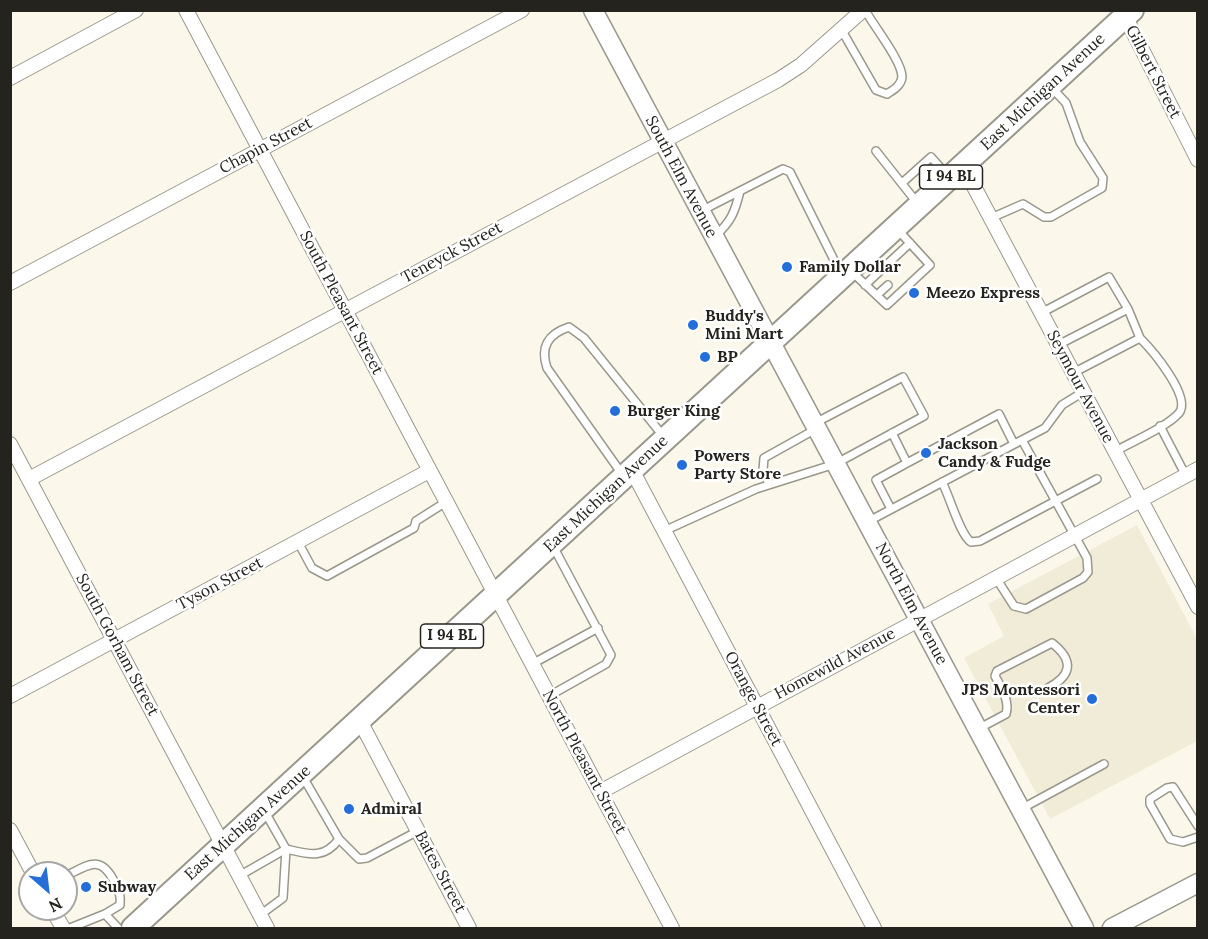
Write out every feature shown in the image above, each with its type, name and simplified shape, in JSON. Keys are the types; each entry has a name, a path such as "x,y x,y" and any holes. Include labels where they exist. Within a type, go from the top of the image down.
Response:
{"main road":[{"name":"East Michigan Avenue","path":"133,928 769,343 903,235 919,206 1128,13"}],"street":[{"path":"10,78 136,10"},
{"name":"South Pleasant Street","path":"186,10 496,596"},
{"name":"Chapin Street","path":"10,284 522,10"},
{"name":"South Elm Avenue","path":"593,10 769,343"},
{"name":"Teneyck Street","path":"29,479 661,140 778,80 801,65 864,10"},
{"name":"Gilbert Street","path":"1128,13 1197,160"},
{"name":"Seymour Avenue","path":"956,172 991,218 1197,607"},
{"name":"North Elm Avenue","path":"769,343 1084,928"},
{"name":"South Gorham Street","path":"10,444 267,928"},
{"name":"Tyson Street","path":"10,696 429,471"},
{"name":"Homewild Avenue","path":"600,792 1191,472"},
{"name":"Orange Street","path":"628,474 664,531 874,928"},
{"name":"North Pleasant Street","path":"496,596 672,928"},
{"name":"Bates Street","path":"360,721 469,928"},
{"path":"10,830 27,861"},
{"path":"1112,928 1197,883"}],"lane":[{"path":"841,28 876,90 887,94 898,87 902,78 899,66 864,10"},
{"path":"991,218 1023,204 1044,217 1051,217 1102,188 1103,178 1080,142 1066,103 1050,86"},
{"path":"876,151 919,206"},
{"path":"902,183 932,157 956,172"},
{"path":"699,212 783,169 790,172 852,277 887,305 930,265 903,235"},
{"path":"713,238 729,224 735,215 740,191"},
{"path":"914,260 920,254"},
{"path":"1041,313 1108,277 1128,309 1140,338 1157,354 1183,399 1179,414 1114,452"},
{"path":"877,295 888,285"},
{"path":"1058,345 1128,309"},
{"path":"628,474 547,368 543,355 545,343 557,331 569,327 584,338 665,439"},
{"path":"1073,374 1140,338"},
{"path":"664,531 769,484 835,464 924,416 903,377 764,458 763,470 769,484"},
{"path":"866,522 1045,428 1062,405 1083,392"},
{"path":"891,509 876,480 999,414 1014,444"},
{"path":"1160,426 1191,472"},
{"path":"892,433 907,463"},
{"path":"996,578 1014,606 1019,609 1033,607 1083,578 1088,572 1086,558 1022,440"},
{"path":"942,482 955,508 961,531 971,542 980,541 1097,479"},
{"path":"298,542 312,568 327,576 414,528 416,521 446,501"},
{"path":"549,696 610,660 611,652 552,544"},
{"path":"532,664 598,628"},
{"path":"978,729 1006,714 1008,710 995,676 997,671 1053,643 1068,666 1068,675 1063,681 1048,688"},
{"path":"1021,809 1104,764"},
{"path":"301,774 339,839 359,859 368,858 418,831"},
{"path":"1197,826 1173,787 1167,788 1150,799 1150,804 1170,839 1184,842 1197,837"},
{"path":"260,915 284,898 286,849 264,809"},
{"path":"239,876 286,849 316,856 332,848 339,839"},
{"path":"70,928 105,914 120,905 121,894 108,868 100,863 89,864 78,870"},
{"path":"105,914 118,928"}],"shaded area":[{"name":"JPS Montessori Center","path":"1137,525 1197,639 1197,741 1050,819 964,658 1004,636 988,604"}],"place":[{"name":"Family Dollar","path":"787,267"},
{"name":"Meezo Express","path":"914,293"},
{"name":"Buddy's Mini Mart","path":"693,325"},
{"name":"BP","path":"705,357"},
{"name":"Burger King","path":"615,411"},
{"name":"Jackson Candy & Fudge","path":"926,453"},
{"name":"Powers Party Store","path":"682,465"},
{"name":"JPS Montessori Center","path":"1092,699"},
{"name":"Admiral","path":"349,809"},
{"name":"Subway","path":"86,887"}]}
